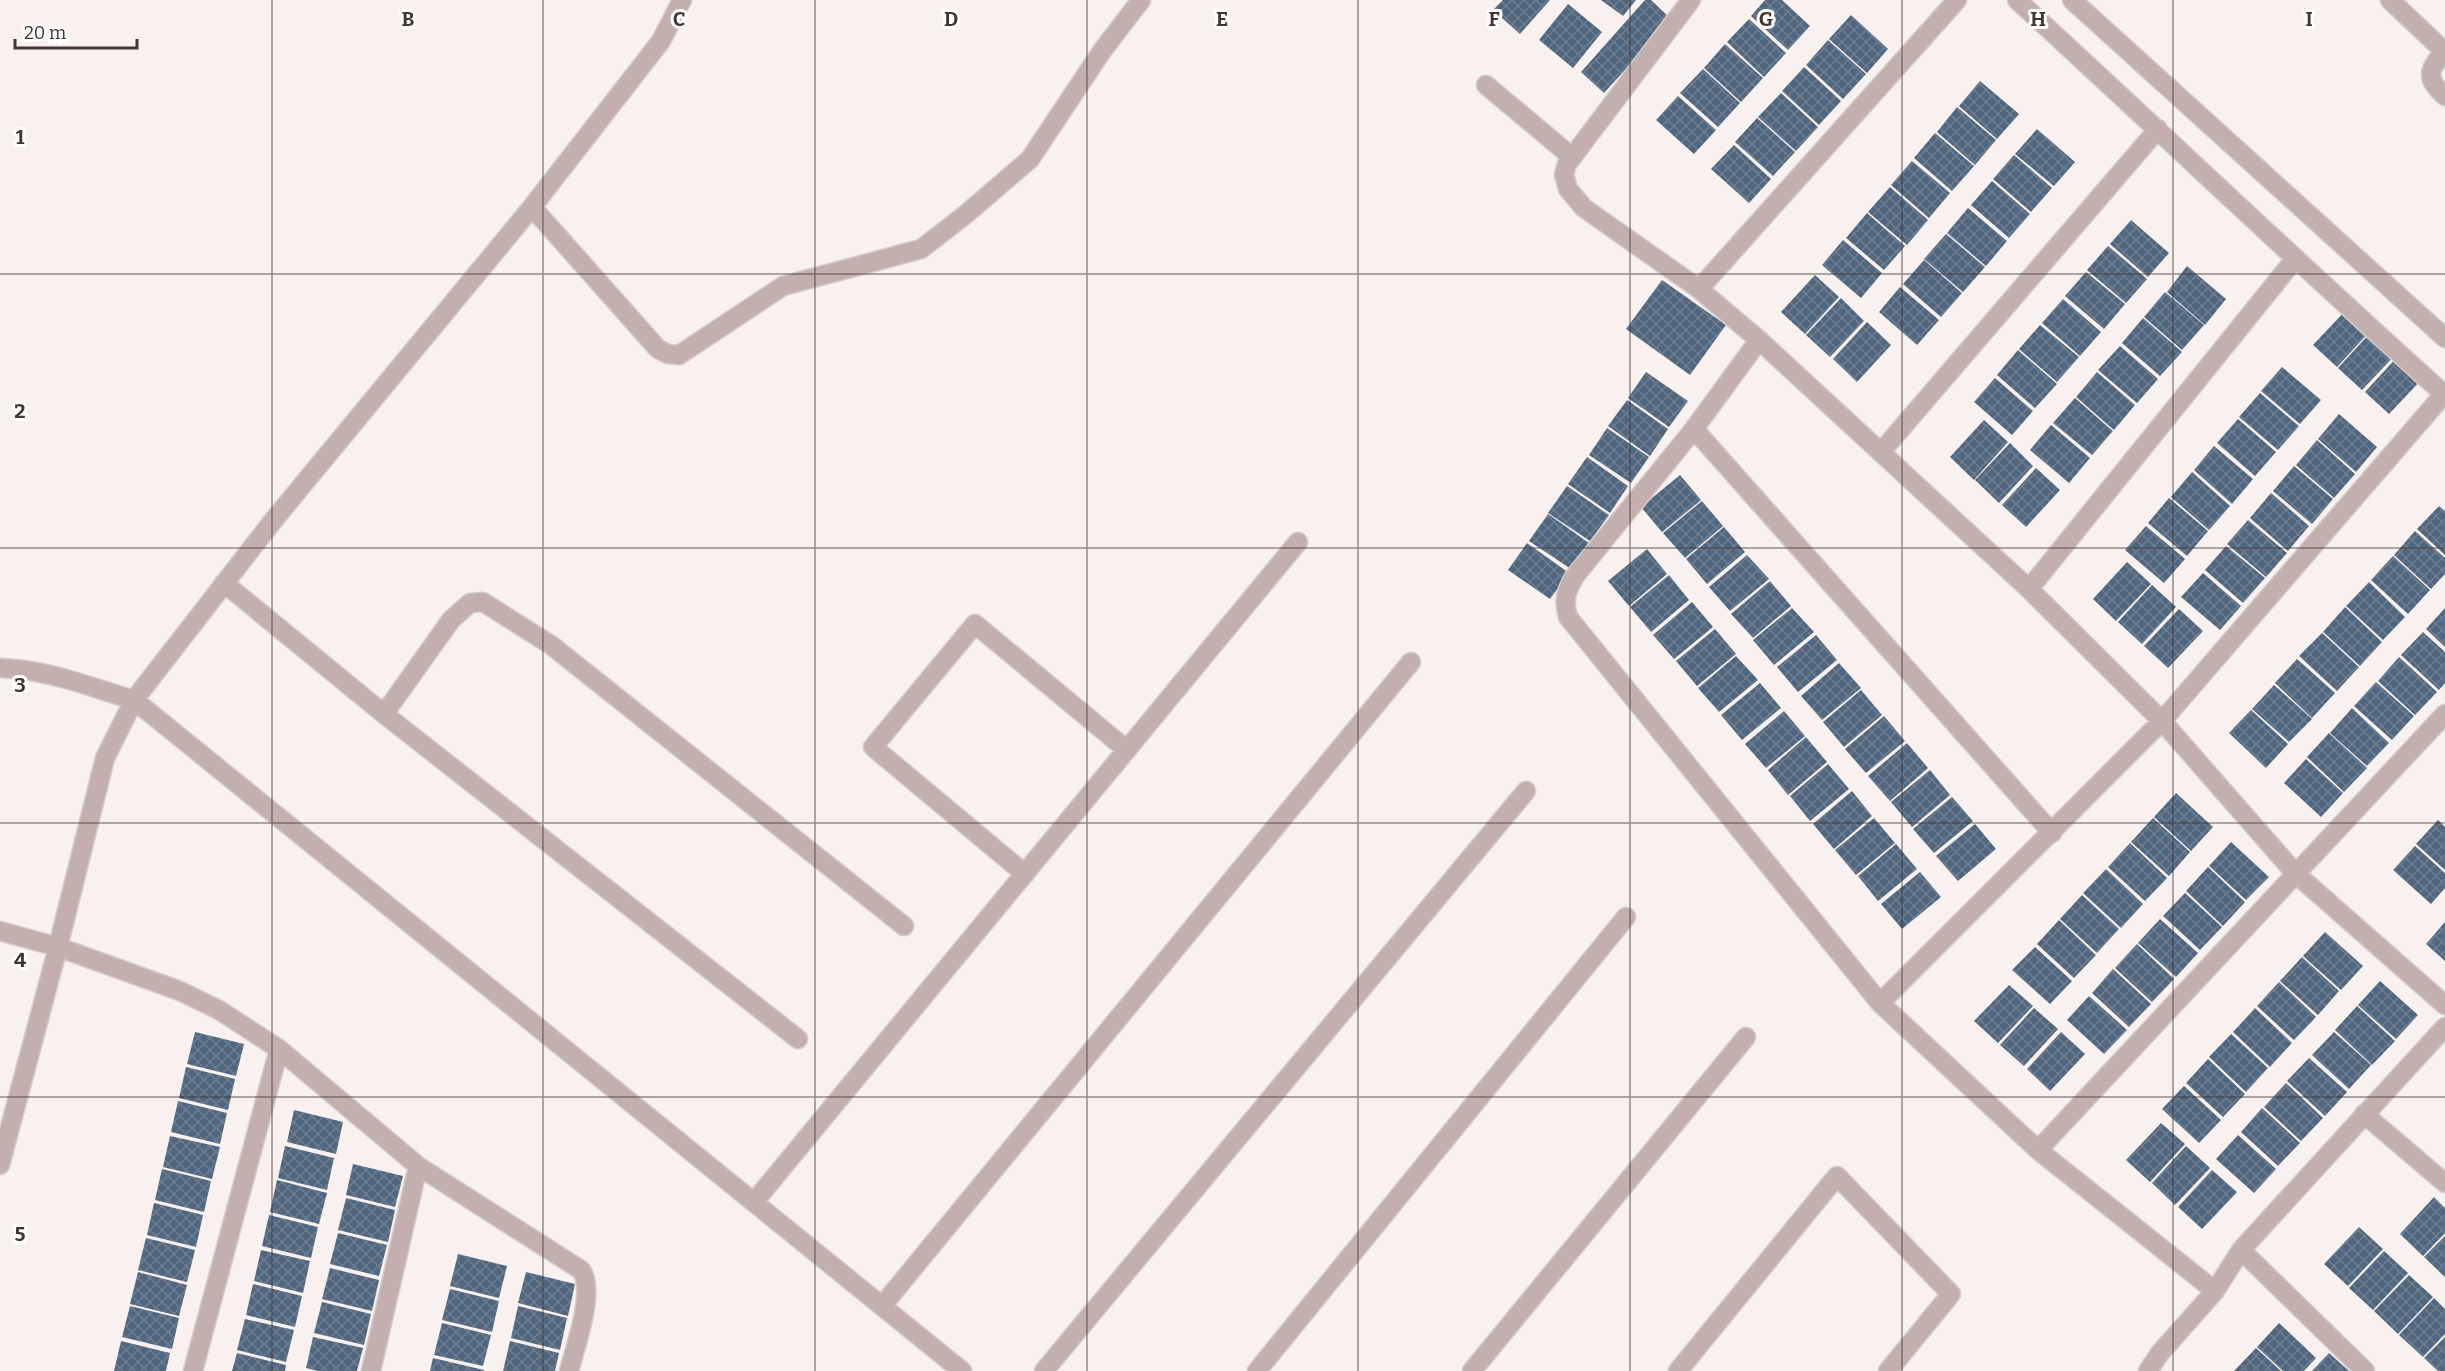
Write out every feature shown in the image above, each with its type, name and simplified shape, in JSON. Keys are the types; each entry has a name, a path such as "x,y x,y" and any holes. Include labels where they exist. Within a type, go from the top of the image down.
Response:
{"street":[{"path":"0,1166 105,758 134,700 279,513 532,207 661,41 682,0"},
{"path":"532,207 658,349 668,354 679,355 783,286 921,249 1030,159 1102,51 1141,0"},
{"path":"1691,0 1567,164 1565,181 1568,189 1584,208 1699,289 1759,340 2029,589 2162,721 2295,873 2445,1005"},
{"path":"1699,289 1957,0"},
{"path":"1880,1003 2162,721 2445,395 2295,260 2158,129 2017,0"},
{"path":"2072,0 2445,338"},
{"path":"2390,0 2444,51 2431,68 2430,74 2434,86 2445,96"},
{"path":"1486,85 1572,157"},
{"path":"1881,452 2158,129"},
{"path":"2029,589 2295,260"},
{"path":"1759,340 1694,429 1575,576 1567,589 1564,604 1568,617 1880,1003 2038,1150 2215,1291"},
{"path":"1694,429 2052,833"},
{"path":"754,1202 1298,542"},
{"path":"224,583 384,714 798,1039"},
{"path":"384,714 451,620 470,603 483,602 551,645 904,926"},
{"path":"1025,874 873,747 975,624 1127,750"},
{"path":"882,1306 1411,662"},
{"path":"0,668 44,673 134,700 962,1371"},
{"path":"2038,1150 2445,714"},
{"path":"1044,1371 1526,791"},
{"path":"1257,1371 1626,917"},
{"path":"0,931 58,947 180,991 219,1010 279,1049 418,1166 581,1270 586,1279 584,1310 569,1371"},
{"path":"2148,1371 2160,1353 2215,1291 2241,1250 2445,1027"},
{"path":"1472,1371 1746,1037"},
{"path":"193,1371 279,1049"},
{"path":"2364,1114 2445,1183"},
{"path":"371,1371 418,1166"},
{"path":"1678,1371 1837,1176 1951,1294 1888,1371"},
{"path":"2241,1250 2365,1371"}],"building":[{"path":"1503,0 1550,0 1520,34 1493,10"},
{"path":"1601,0 1636,0 1623,16"},
{"path":"1645,0 1651,0 1671,19 1604,93 1581,72"},
{"path":"1765,0 1782,0 1810,26 1788,50 1751,16"},
{"path":"1568,4 1602,32 1573,68 1539,40"},
{"path":"1851,15 1888,49 1867,73 1829,39"},
{"path":"1749,19 1786,53 1764,77 1727,42"},
{"path":"1828,40 1866,74 1843,99 1806,65"},
{"path":"1725,44 1763,78 1741,102 1704,68"},
{"path":"1804,67 1841,101 1819,125 1782,91"},
{"path":"1703,69 1740,103 1718,127 1680,93"},
{"path":"1980,81 2019,114 1997,139 1959,106"},
{"path":"1781,93 1818,127 1796,151 1758,117"},
{"path":"1678,96 1716,130 1694,154 1656,120"},
{"path":"1957,107 1996,140 1975,165 1937,132"},
{"path":"1757,118 1795,152 1773,176 1735,142"},
{"path":"2037,129 2075,162 2054,186 2015,154"},
{"path":"1935,133 1974,166 1952,191 1914,158"},
{"path":"1734,145 1771,179 1749,203 1711,169"},
{"path":"2014,155 2052,188 2031,212 1993,179"},
{"path":"1912,161 1950,193 1929,218 1891,185"},
{"path":"1992,181 2030,214 2009,238 1971,205"},
{"path":"1890,187 1928,220 1907,245 1868,212"},
{"path":"1968,208 2007,241 1986,266 1947,233"},
{"path":"1867,213 1905,246 1884,270 1846,238"},
{"path":"2131,220 2169,253 2148,277 2110,244"},
{"path":"1946,234 1985,267 1963,292 1924,259"},
{"path":"1843,240 1882,273 1861,298 1822,265"},
{"path":"2108,246 2147,279 2126,303 2087,270"},
{"path":"1924,260 1962,293 1941,317 1903,284"},
{"path":"2187,266 2226,299 2205,325 2167,292"},
{"path":"2086,272 2125,304 2104,329 2065,296"},
{"path":"1815,275 1839,297 1805,334 1781,312"},
{"path":"1662,280 1726,325 1690,375 1626,329"},
{"path":"1900,287 1939,320 1917,345 1879,312"},
{"path":"2165,292 2204,325 2182,350 2144,317"},
{"path":"1841,298 1864,321 1830,357 1806,335"},
{"path":"2063,299 2101,332 2080,356 2042,323"},
{"path":"2348,308 2371,330 2337,367 2313,345"},
{"path":"2143,318 2182,352 2160,376 2122,343"},
{"path":"1867,322 1891,345 1857,382 1833,359"},
{"path":"2040,325 2079,357 2057,382 2019,349"},
{"path":"2372,331 2397,353 2362,390 2338,368"},
{"path":"2120,346 2158,379 2137,403 2098,370"},
{"path":"2018,350 2057,384 2035,408 1997,375"},
{"path":"2399,355 2423,378 2389,414 2365,392"},
{"path":"2282,367 2321,400 2300,424 2261,391"},
{"path":"1646,372 1688,401 1669,427 1628,398"},
{"path":"2097,372 2135,405 2114,430 2076,397"},
{"path":"1995,378 2033,411 2012,435 1974,402"},
{"path":"2260,393 2299,426 2278,450 2239,417"},
{"path":"2075,398 2113,431 2092,455 2053,423"},
{"path":"1627,400 1668,429 1650,456 1608,426"},
{"path":"2339,414 2377,447 2356,472 2318,439"},
{"path":"2238,419 2276,452 2255,476 2217,443"},
{"path":"1984,420 2008,442 1974,480 1950,457"},
{"path":"2051,425 2090,458 2069,483 2030,450"},
{"path":"1607,428 1649,457 1631,483 1589,455"},
{"path":"2317,440 2355,474 2334,498 2296,465"},
{"path":"2010,443 2033,466 1999,503 1975,480"},
{"path":"2214,446 2253,479 2232,504 2194,470"},
{"path":"1587,457 1628,486 1610,513 1568,484"},
{"path":"2294,466 2333,499 2312,524 2273,491"},
{"path":"2036,468 2060,490 2026,527 2002,505"},
{"path":"2192,472 2230,506 2209,530 2171,497"},
{"path":"1680,475 1701,500 1662,532 1641,507"},
{"path":"1567,486 1609,515 1590,541 1548,513"},
{"path":"2271,493 2309,526 2288,551 2250,518"},
{"path":"2169,498 2208,531 2187,556 2148,523"},
{"path":"1702,501 1723,526 1685,558 1663,533"},
{"path":"2439,506 2445,511 2445,555 2417,529"},
{"path":"1548,514 1589,543 1571,569 1529,541"},
{"path":"2248,520 2287,553 2266,577 2227,544"},
{"path":"2146,526 2185,559 2164,583 2125,550"},
{"path":"1724,527 1745,552 1707,584 1686,559"},
{"path":"2415,531 2445,558 2445,574 2431,589 2394,555"},
{"path":"1527,543 1569,573 1550,599 1508,570"},
{"path":"2226,546 2265,578 2243,603 2205,570"},
{"path":"1647,549 1667,574 1629,606 1608,581"},
{"path":"1747,555 1769,579 1730,611 1709,587"},
{"path":"2393,556 2430,590 2408,614 2371,580"},
{"path":"2127,562 2151,584 2116,621 2093,599"},
{"path":"2203,573 2241,606 2220,630 2181,597"},
{"path":"1669,575 1689,600 1651,632 1630,607"},
{"path":"1770,581 1791,606 1753,638 1731,614"},
{"path":"2369,582 2405,617 2383,640 2346,606"},
{"path":"2152,585 2176,607 2142,644 2118,622"},
{"path":"1692,602 1713,627 1674,659 1653,635"},
{"path":"2345,607 2382,642 2360,666 2323,632"},
{"path":"1792,608 1814,632 1774,665 1753,640"},
{"path":"2445,608 2445,647 2426,629"},
{"path":"2179,609 2203,631 2168,668 2144,646"},
{"path":"1715,629 1736,654 1697,686 1676,661"},
{"path":"2423,632 2445,652 2445,683 2439,690 2401,655"},
{"path":"2322,633 2359,667 2337,691 2299,656"},
{"path":"1816,635 1837,660 1798,692 1777,667"},
{"path":"1736,656 1758,680 1719,712 1698,688"},
{"path":"2399,657 2437,692 2415,715 2378,681"},
{"path":"2297,659 2335,693 2312,718 2275,683"},
{"path":"1839,663 1861,688 1822,720 1801,696"},
{"path":"2376,682 2414,716 2392,740 2354,706"},
{"path":"1760,683 1781,708 1742,740 1721,715"},
{"path":"2274,685 2312,719 2289,742 2252,709"},
{"path":"1861,690 1882,715 1844,747 1823,722"},
{"path":"2352,708 2389,743 2367,766 2330,733"},
{"path":"2251,710 2288,744 2266,768 2229,733"},
{"path":"1784,711 1805,736 1766,768 1745,744"},
{"path":"1884,716 1905,741 1866,773 1845,749"},
{"path":"2329,733 2367,768 2344,792 2307,757"},
{"path":"1806,737 1827,762 1788,795 1768,770"},
{"path":"1907,743 1928,768 1890,801 1868,776"},
{"path":"2306,759 2343,793 2321,817 2284,783"},
{"path":"1828,764 1849,789 1810,821 1790,796"},
{"path":"1930,770 1950,795 1912,827 1891,802"},
{"path":"1852,791 1872,816 1834,849 1813,824"},
{"path":"2176,793 2213,827 2191,851 2154,817"},
{"path":"1952,797 1973,821 1934,853 1913,829"},
{"path":"1874,818 1895,843 1856,875 1835,850"},
{"path":"2153,818 2190,852 2169,876 2131,842"},
{"path":"2438,820 2445,827 2445,870 2416,844"},
{"path":"1975,824 1996,849 1958,881 1936,856"},
{"path":"2231,842 2269,877 2246,900 2209,866"},
{"path":"2130,843 2167,878 2145,901 2108,867"},
{"path":"1896,844 1917,869 1878,901 1858,876"},
{"path":"2415,846 2445,873 2445,888 2431,904 2393,870"},
{"path":"2208,867 2245,902 2223,926 2186,891"},
{"path":"2106,869 2143,904 2121,928 2083,893"},
{"path":"1920,872 1941,897 1902,929 1881,904"},
{"path":"2185,893 2222,927 2200,950 2163,916"},
{"path":"2082,895 2119,929 2097,953 2060,919"},
{"path":"2160,919 2198,953 2176,977 2138,943"},
{"path":"2059,920 2096,955 2074,978 2037,944"},
{"path":"2445,922 2445,961 2426,944"},
{"path":"2325,932 2363,966 2341,990 2303,956"},
{"path":"2137,944 2174,979 2152,1002 2115,968"},
{"path":"2035,947 2072,981 2050,1004 2012,970"},
{"path":"2302,957 2339,991 2318,1015 2280,981"},
{"path":"2113,969 2151,1004 2129,1027 2092,993"},
{"path":"2380,981 2418,1015 2396,1039 2358,1005"},
{"path":"2279,982 2316,1017 2294,1040 2257,1006"},
{"path":"2009,985 2033,1006 1998,1043 1974,1021"},
{"path":"2089,996 2127,1030 2104,1054 2067,1020"},
{"path":"2357,1006 2395,1041 2372,1065 2335,1030"},
{"path":"2034,1008 2058,1029 2024,1066 2000,1045"},
{"path":"2255,1008 2292,1043 2270,1067 2233,1032"},
{"path":"195,1032 244,1044 236,1076 187,1064"},
{"path":"2061,1032 2085,1054 2050,1091 2027,1069"},
{"path":"2334,1032 2371,1065 2349,1089 2312,1055"},
{"path":"2231,1034 2268,1068 2246,1092 2209,1057"},
{"path":"2309,1058 2347,1092 2325,1116 2287,1081"},
{"path":"2208,1059 2245,1094 2223,1117 2186,1083"},
{"path":"186,1067 235,1079 228,1110 179,1098"},
{"path":"2286,1083 2323,1118 2301,1141 2264,1107"},
{"path":"2184,1086 2221,1120 2199,1143 2162,1109"},
{"path":"178,1101 227,1113 220,1144 171,1132"},
{"path":"2262,1108 2300,1143 2278,1166 2241,1132"},
{"path":"294,1110 343,1122 336,1154 287,1142"},
{"path":"2161,1123 2185,1144 2150,1182 2126,1160"},
{"path":"2238,1135 2276,1169 2254,1193 2216,1159"},
{"path":"170,1136 220,1147 212,1179 163,1167"},
{"path":"285,1146 334,1158 327,1190 278,1178"},
{"path":"2186,1146 2210,1168 2175,1205 2152,1183"},
{"path":"353,1164 403,1176 395,1207 346,1195"},
{"path":"162,1169 211,1181 204,1212 155,1200"},
{"path":"2212,1170 2237,1192 2202,1229 2178,1207"},
{"path":"277,1180 327,1193 319,1224 270,1212"},
{"path":"2434,1197 2445,1208 2445,1233 2423,1256 2400,1234"},
{"path":"346,1198 395,1210 388,1242 338,1230"},
{"path":"154,1203 203,1215 196,1247 147,1235"},
{"path":"269,1215 318,1227 311,1258 262,1246"},
{"path":"2359,1227 2383,1249 2348,1286 2324,1264"},
{"path":"338,1233 387,1245 379,1276 330,1264"},
{"path":"2445,1236 2445,1277 2424,1257"},
{"path":"146,1238 195,1250 187,1282 138,1270"},
{"path":"261,1250 310,1261 303,1293 254,1281"},
{"path":"2384,1251 2408,1273 2373,1310 2349,1288"},
{"path":"458,1254 507,1266 499,1298 450,1286"},
{"path":"330,1268 379,1280 372,1311 322,1299"},
{"path":"138,1272 187,1285 179,1316 130,1304"},
{"path":"526,1272 575,1284 568,1316 518,1303"},
{"path":"2409,1275 2433,1297 2398,1334 2374,1311"},
{"path":"253,1284 302,1296 295,1327 246,1315"},
{"path":"450,1289 499,1301 492,1332 442,1320"},
{"path":"2434,1298 2445,1309 2445,1334 2423,1357 2399,1335"},
{"path":"322,1302 371,1314 364,1345 314,1333"},
{"path":"130,1306 179,1318 172,1349 122,1337"},
{"path":"518,1306 567,1318 560,1350 511,1338"},
{"path":"245,1319 294,1330 286,1362 237,1350"},
{"path":"442,1323 491,1335 483,1366 434,1355"},
{"path":"2279,1323 2316,1358 2304,1371 2283,1371 2257,1347"},
{"path":"313,1337 363,1348 357,1371 318,1371 306,1368"},
{"path":"2445,1337 2445,1371 2438,1371 2424,1358"},
{"path":"121,1341 170,1353 166,1371 114,1371"},
{"path":"510,1341 559,1353 555,1371 503,1371"},
{"path":"2256,1348 2281,1371 2234,1371"},
{"path":"237,1353 286,1365 285,1371 232,1371"},
{"path":"2329,1353 2349,1371 2312,1371"},
{"path":"433,1358 484,1370 484,1371 430,1371"}]}
